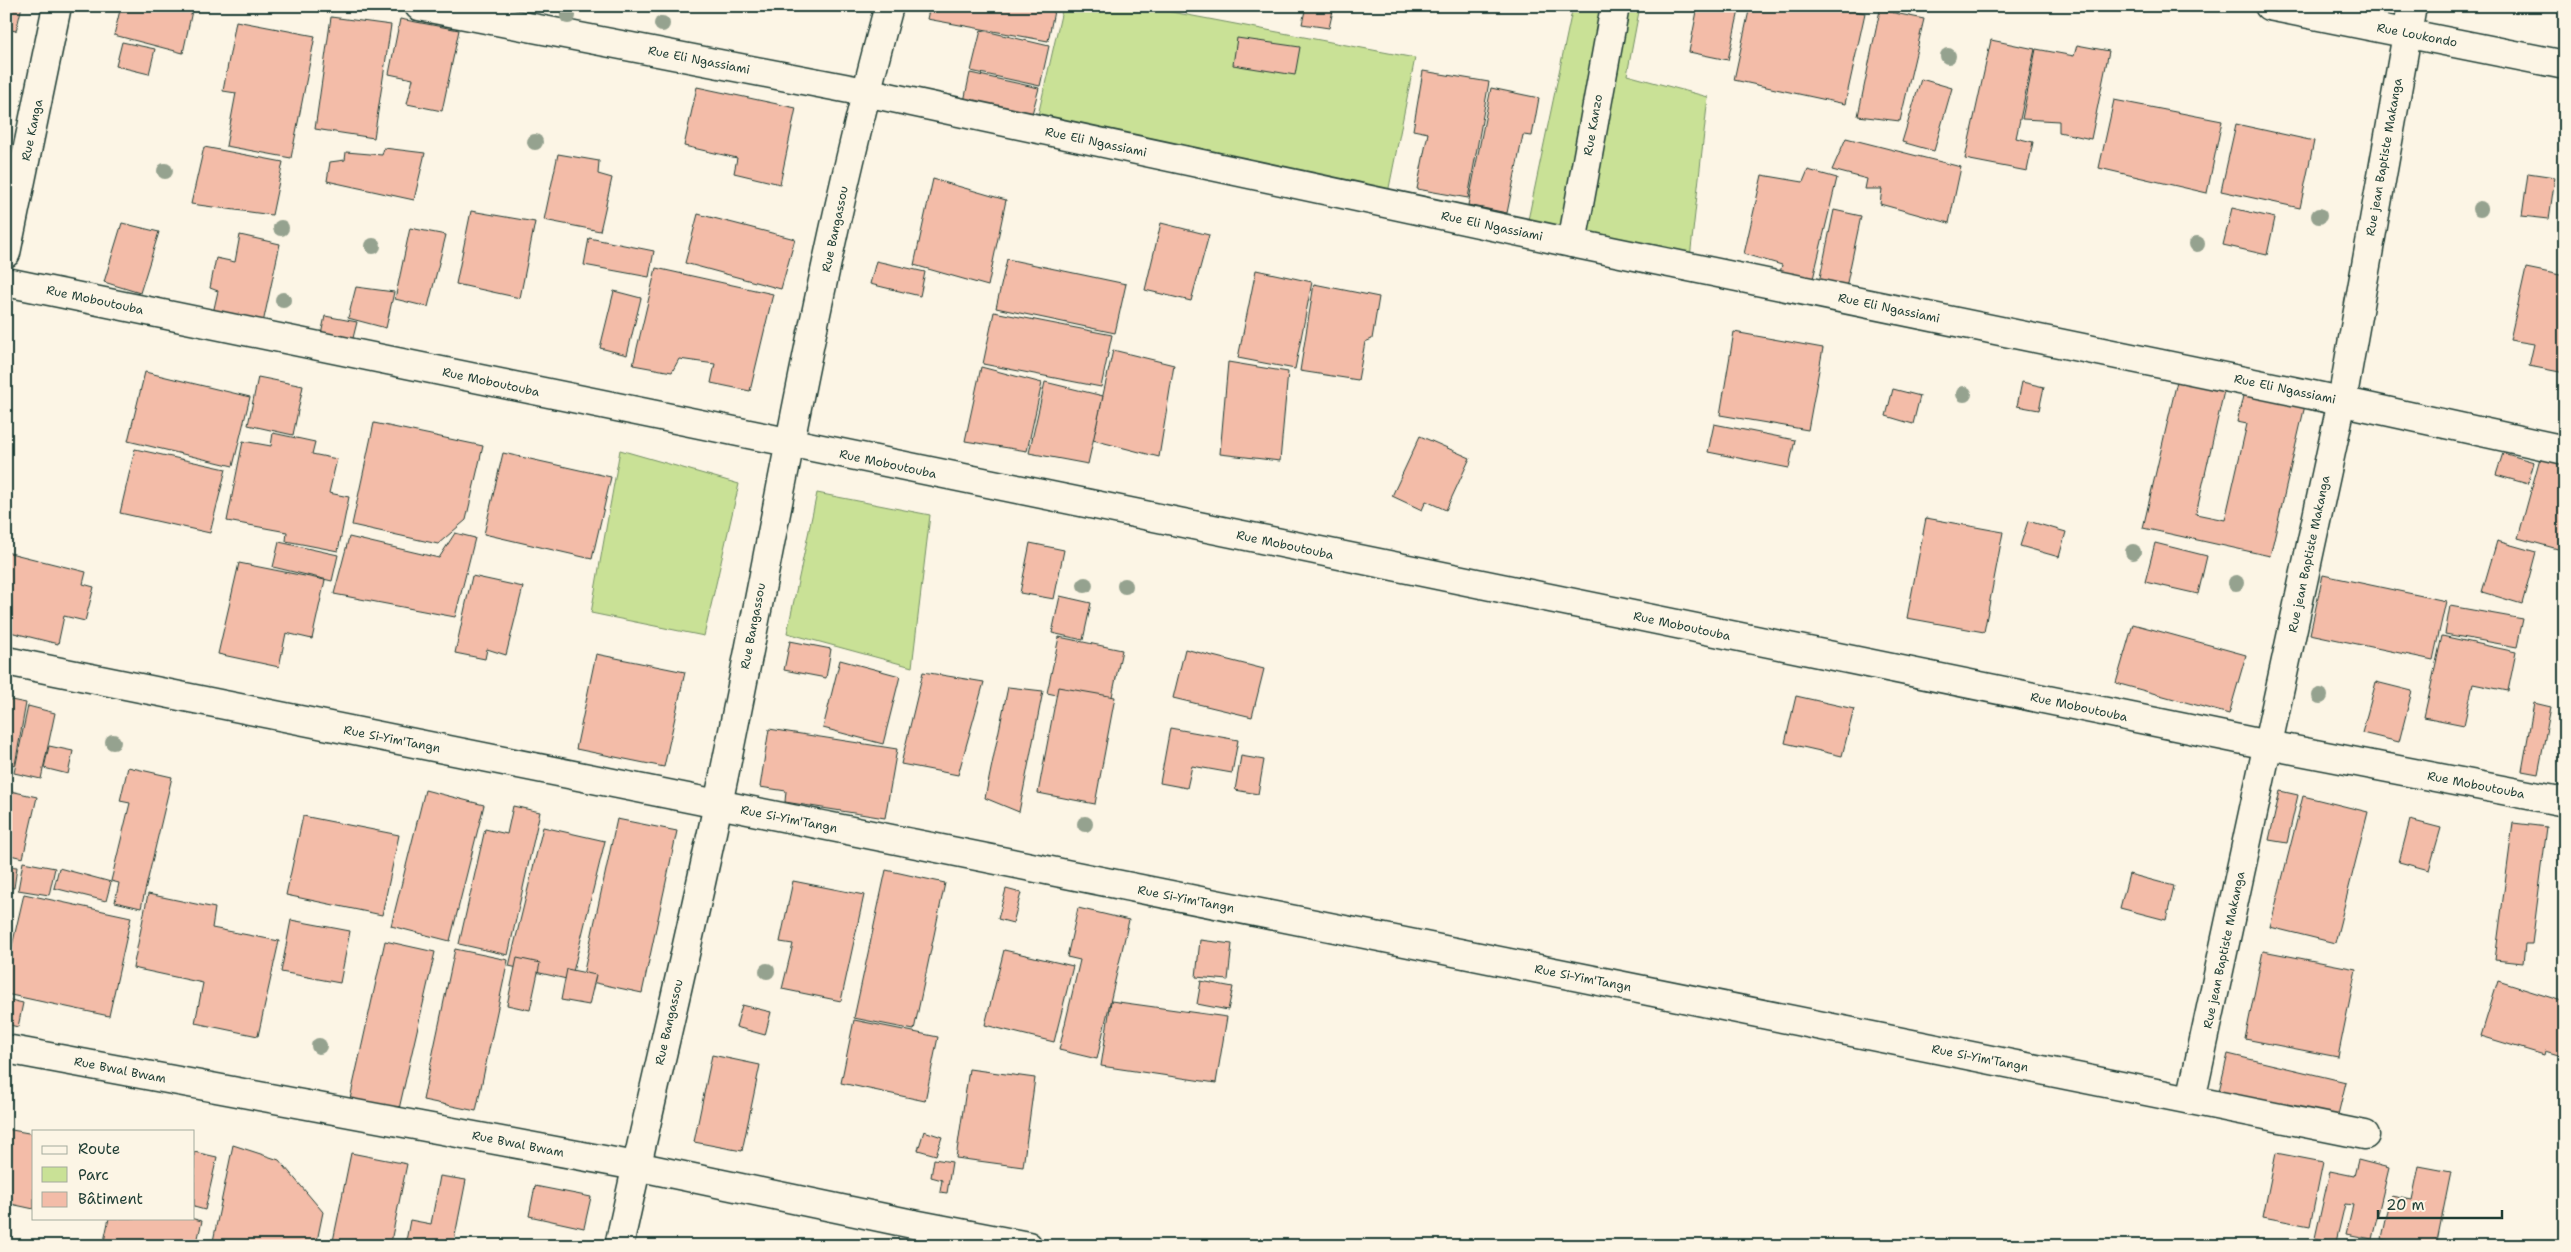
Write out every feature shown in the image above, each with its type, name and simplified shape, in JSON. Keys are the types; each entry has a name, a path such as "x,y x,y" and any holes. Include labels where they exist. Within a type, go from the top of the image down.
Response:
{"street":[{"name":"Rue Kanga","path":"6,253 57,6"},
{"name":"Rue Eli Ngassiami","path":"419,6 865,92 1572,243 2342,401 2565,450"},
{"name":"Rue Bangassou","path":"619,1246 718,805 788,443 865,92 889,6"},
{"name":"Rue Kanzo","path":"1572,243 1615,6"},
{"name":"Rue Loukondo","path":"2269,6 2565,64"},
{"name":"Rue jean Baptiste Makanga","path":"2191,1100 2342,401 2412,6"},
{"name":"Rue Moboutouba","path":"6,282 2268,745 2565,802"},
{"name":"Rue Si-Yim'Tangn","path":"6,661 2365,1135"},
{"name":"Rue Bwal Bwam","path":"6,1049 636,1166 908,1224 1028,1246"}],"green space":[{"path":"1063,6 1140,6 1415,58 1388,193 1036,124"},
{"path":"1573,6 1640,6 1627,75 1708,97 1689,267 1528,220"},
{"path":"620,450 739,484 704,636 591,613"},
{"path":"817,493 930,515 912,667 787,633"}],"building":[{"path":"6,6 22,6 16,31 6,29"},
{"path":"121,6 193,6 183,53 114,35"},
{"path":"930,6 1055,6 1048,41 927,19"},
{"path":"1306,6 1334,6 1329,28 1302,24"},
{"path":"1698,6 1740,6 1728,60 1689,52"},
{"path":"1750,6 1831,6 1865,13 1845,104 1734,80"},
{"path":"1880,10 1924,19 1900,121 1858,116"},
{"path":"331,17 391,25 374,138 315,129"},
{"path":"400,19 459,30 442,111 407,104 413,79 389,74"},
{"path":"236,21 315,36 291,158 226,146 236,93 223,91"},
{"path":"981,30 1049,46 1040,86 971,71"},
{"path":"1237,38 1300,47 1295,75 1233,65"},
{"path":"1991,40 2035,49 2016,138 2033,142 2027,171 1965,159"},
{"path":"122,42 155,49 149,74 116,66"},
{"path":"2077,45 2109,51 2091,139 2059,132 2059,121 2022,119 2036,49 2074,56"},
{"path":"1423,71 1489,82 1468,198 1417,189 1428,133 1413,130"},
{"path":"970,73 1039,88 1029,125 962,111"},
{"path":"1921,79 1952,88 1934,151 1902,142"},
{"path":"697,87 796,108 780,184 734,173 737,158 684,146"},
{"path":"1491,88 1539,98 1532,136 1523,135 1507,213 1468,205"},
{"path":"2114,100 2222,121 2207,193 2099,168"},
{"path":"2236,124 2314,141 2300,208 2221,191"},
{"path":"1846,138 1961,167 1949,223 1880,204 1882,189 1865,189 1867,179 1832,170"},
{"path":"204,147 283,162 272,215 191,204"},
{"path":"384,148 425,153 414,200 327,181 330,162 345,160 346,152 382,155"},
{"path":"558,154 599,161 598,174 612,178 600,231 544,220"},
{"path":"1808,170 1837,178 1812,283 1779,276 1782,265 1744,254 1762,175 1803,182"},
{"path":"2528,173 2555,177 2549,219 2522,216"},
{"path":"933,179 1006,200 988,286 914,265"},
{"path":"2232,208 2275,218 2267,255 2223,245"},
{"path":"1834,210 1861,216 1844,297 1817,292"},
{"path":"471,211 535,222 520,298 456,284"},
{"path":"698,214 795,239 781,289 685,263"},
{"path":"122,223 159,232 140,293 104,282"},
{"path":"1161,223 1209,235 1191,301 1145,290"},
{"path":"410,228 446,235 428,307 395,299"},
{"path":"240,235 280,244 263,323 213,313 218,291 210,288 216,258 235,262"},
{"path":"589,238 654,251 649,277 584,265"},
{"path":"1007,259 1126,284 1115,333 996,308"},
{"path":"876,261 925,272 920,296 870,284"},
{"path":"656,268 773,294 750,391 711,383 715,364 679,359 672,372 633,365"},
{"path":"2526,268 2565,276 2565,373 2529,366 2534,344 2510,340"},
{"path":"1256,270 1312,282 1295,369 1238,358"},
{"path":"1314,284 1379,297 1372,339 1365,342 1358,380 1300,371"},
{"path":"356,287 394,292 386,328 348,318"},
{"path":"614,291 641,298 627,355 600,348"},
{"path":"994,312 1112,335 1101,387 983,364"},
{"path":"325,316 357,322 350,350 319,344"},
{"path":"1734,332 1823,348 1808,430 1720,415"},
{"path":"1113,350 1174,365 1159,457 1093,440"},
{"path":"1228,362 1288,372 1280,461 1220,454"},
{"path":"981,367 1042,383 1027,451 965,441"},
{"path":"145,372 250,397 233,466 128,441"},
{"path":"258,377 303,386 293,435 248,425"},
{"path":"2177,381 2224,391 2196,514 2225,520 2247,424 2237,422 2245,387 2306,401 2270,556 2143,528"},
{"path":"1045,382 1103,396 1088,464 1029,453"},
{"path":"2022,382 2044,387 2039,410 2017,406"},
{"path":"1893,389 1920,396 1913,424 1886,416"},
{"path":"374,423 483,446 466,520 438,544 352,525"},
{"path":"1714,424 1795,440 1789,468 1708,452"},
{"path":"273,433 315,442 312,454 337,459 329,493 349,497 338,551 286,541 287,532 227,521 243,441 271,446"},
{"path":"1420,436 1470,458 1446,510 1426,501 1422,510 1392,496"},
{"path":"135,449 226,469 210,533 120,513"},
{"path":"503,453 611,477 592,559 484,534"},
{"path":"2503,453 2534,462 2528,484 2496,475"},
{"path":"2540,458 2565,464 2565,551 2518,538"},
{"path":"1926,518 2003,532 1984,632 1907,618"},
{"path":"2028,521 2066,532 2059,557 2020,546"},
{"path":"455,533 475,538 455,617 334,594 349,537 439,558"},
{"path":"2497,541 2536,552 2522,604 2482,592"},
{"path":"279,542 338,555 332,581 273,567"},
{"path":"1030,543 1064,550 1054,599 1020,593"},
{"path":"2155,543 2207,556 2198,594 2145,582"},
{"path":"6,552 86,572 83,584 94,587 85,621 64,616 58,644 6,631"},
{"path":"239,563 325,580 312,639 286,633 279,667 218,654"},
{"path":"2323,575 2446,601 2433,660 2310,634"},
{"path":"472,576 523,587 506,655 487,649 485,659 455,653"},
{"path":"1060,596 1091,603 1083,640 1052,633"},
{"path":"2450,606 2523,619 2517,647 2445,634"},
{"path":"2133,624 2246,655 2229,714 2116,683"},
{"path":"2442,636 2516,652 2508,691 2473,684 2464,725 2424,717"},
{"path":"1059,637 1122,650 1110,706 1047,693"},
{"path":"790,641 831,649 826,678 784,670"},
{"path":"1185,649 1264,669 1252,717 1173,698"},
{"path":"596,654 685,672 664,767 576,749"},
{"path":"840,660 900,676 883,744 823,728"},
{"path":"923,672 984,682 958,775 901,764"},
{"path":"2376,682 2412,691 2399,742 2362,733"},
{"path":"1008,687 1043,691 1019,812 985,798"},
{"path":"1058,687 1115,697 1095,804 1038,793"},
{"path":"1796,696 1854,709 1842,756 1785,743"},
{"path":"6,699 26,703 15,765 6,763"},
{"path":"2534,703 2551,707 2538,774 2522,771"},
{"path":"28,706 55,713 41,779 14,773"},
{"path":"1170,728 1238,740 1232,773 1192,766 1187,788 1160,783"},
{"path":"769,729 897,749 885,818 785,802 786,791 760,787"},
{"path":"49,746 73,751 68,774 44,768"},
{"path":"1241,756 1264,760 1258,794 1235,790"},
{"path":"128,767 172,777 141,908 115,902 119,883 111,881 130,803 120,801"},
{"path":"6,790 37,797 23,858 6,854"},
{"path":"425,790 484,805 450,941 391,926"},
{"path":"2280,791 2298,795 2287,843 2269,840"},
{"path":"2303,796 2368,812 2335,943 2270,927"},
{"path":"513,806 540,812 508,955 459,944 485,829 507,834"},
{"path":"303,816 399,835 382,915 286,895"},
{"path":"617,819 677,831 642,993 582,980"},
{"path":"2410,820 2441,828 2429,870 2399,862"},
{"path":"2513,823 2547,827 2532,944 2525,944 2523,963 2495,960"},
{"path":"543,827 605,841 571,980 509,966"},
{"path":"23,862 55,868 49,895 18,890"},
{"path":"6,866 17,867 14,888 6,887"},
{"path":"59,868 111,882 106,901 54,888"},
{"path":"886,870 945,883 914,1030 854,1018"},
{"path":"2129,874 2174,886 2166,920 2120,908"},
{"path":"793,881 864,895 841,1001 782,989 793,944 780,942"},
{"path":"1006,889 1021,893 1013,923 998,919"},
{"path":"24,894 131,917 109,1016 6,994 6,972"},
{"path":"148,894 215,908 212,928 279,941 258,1036 195,1023 203,983 133,968"},
{"path":"1078,908 1129,920 1097,1059 1059,1050 1080,960 1067,957"},
{"path":"291,920 350,931 340,983 281,972"},
{"path":"1200,940 1232,944 1228,980 1196,977"},
{"path":"385,941 435,952 399,1109 350,1099"},
{"path":"455,949 508,960 476,1111 423,1100"},
{"path":"1004,950 1073,966 1054,1042 985,1025"},
{"path":"2263,951 2356,969 2338,1057 2245,1039"},
{"path":"517,958 540,963 530,1010 507,1005"},
{"path":"567,969 596,975 589,1005 561,1000"},
{"path":"1201,981 1233,987 1228,1010 1197,1004"},
{"path":"2498,981 2565,1002 2565,1057 2545,1051 2544,1055 2481,1036"},
{"path":"6,999 23,1003 18,1027 6,1024"},
{"path":"1111,1001 1227,1017 1216,1083 1101,1066"},
{"path":"742,1005 771,1012 765,1035 736,1027"},
{"path":"854,1020 938,1037 925,1101 841,1083"},
{"path":"2228,1054 2346,1082 2337,1119 2219,1091"},
{"path":"712,1055 760,1065 742,1151 694,1142"},
{"path":"969,1069 1035,1078 1023,1167 956,1158"},
{"path":"6,1129 32,1134 32,1209 6,1203"},
{"path":"924,1131 942,1137 936,1155 918,1150"},
{"path":"233,1145 279,1160 323,1212 316,1246 212,1246"},
{"path":"195,1152 217,1157 205,1210 195,1207"},
{"path":"351,1153 407,1164 390,1246 332,1246"},
{"path":"2276,1153 2323,1162 2310,1226 2263,1217"},
{"path":"934,1159 952,1162 947,1193 940,1192 942,1180 931,1177"},
{"path":"2358,1160 2389,1168 2372,1239 2346,1234 2353,1205 2345,1204 2336,1242 2315,1238 2330,1171 2354,1176"},
{"path":"2419,1166 2451,1172 2436,1246 2417,1246 2382,1239 2391,1196 2412,1200"},
{"path":"440,1176 466,1180 453,1246 405,1246 410,1220 431,1224"},
{"path":"535,1186 591,1197 584,1228 529,1216"},
{"path":"195,1219 202,1221 196,1246 103,1246 109,1220"}]}
